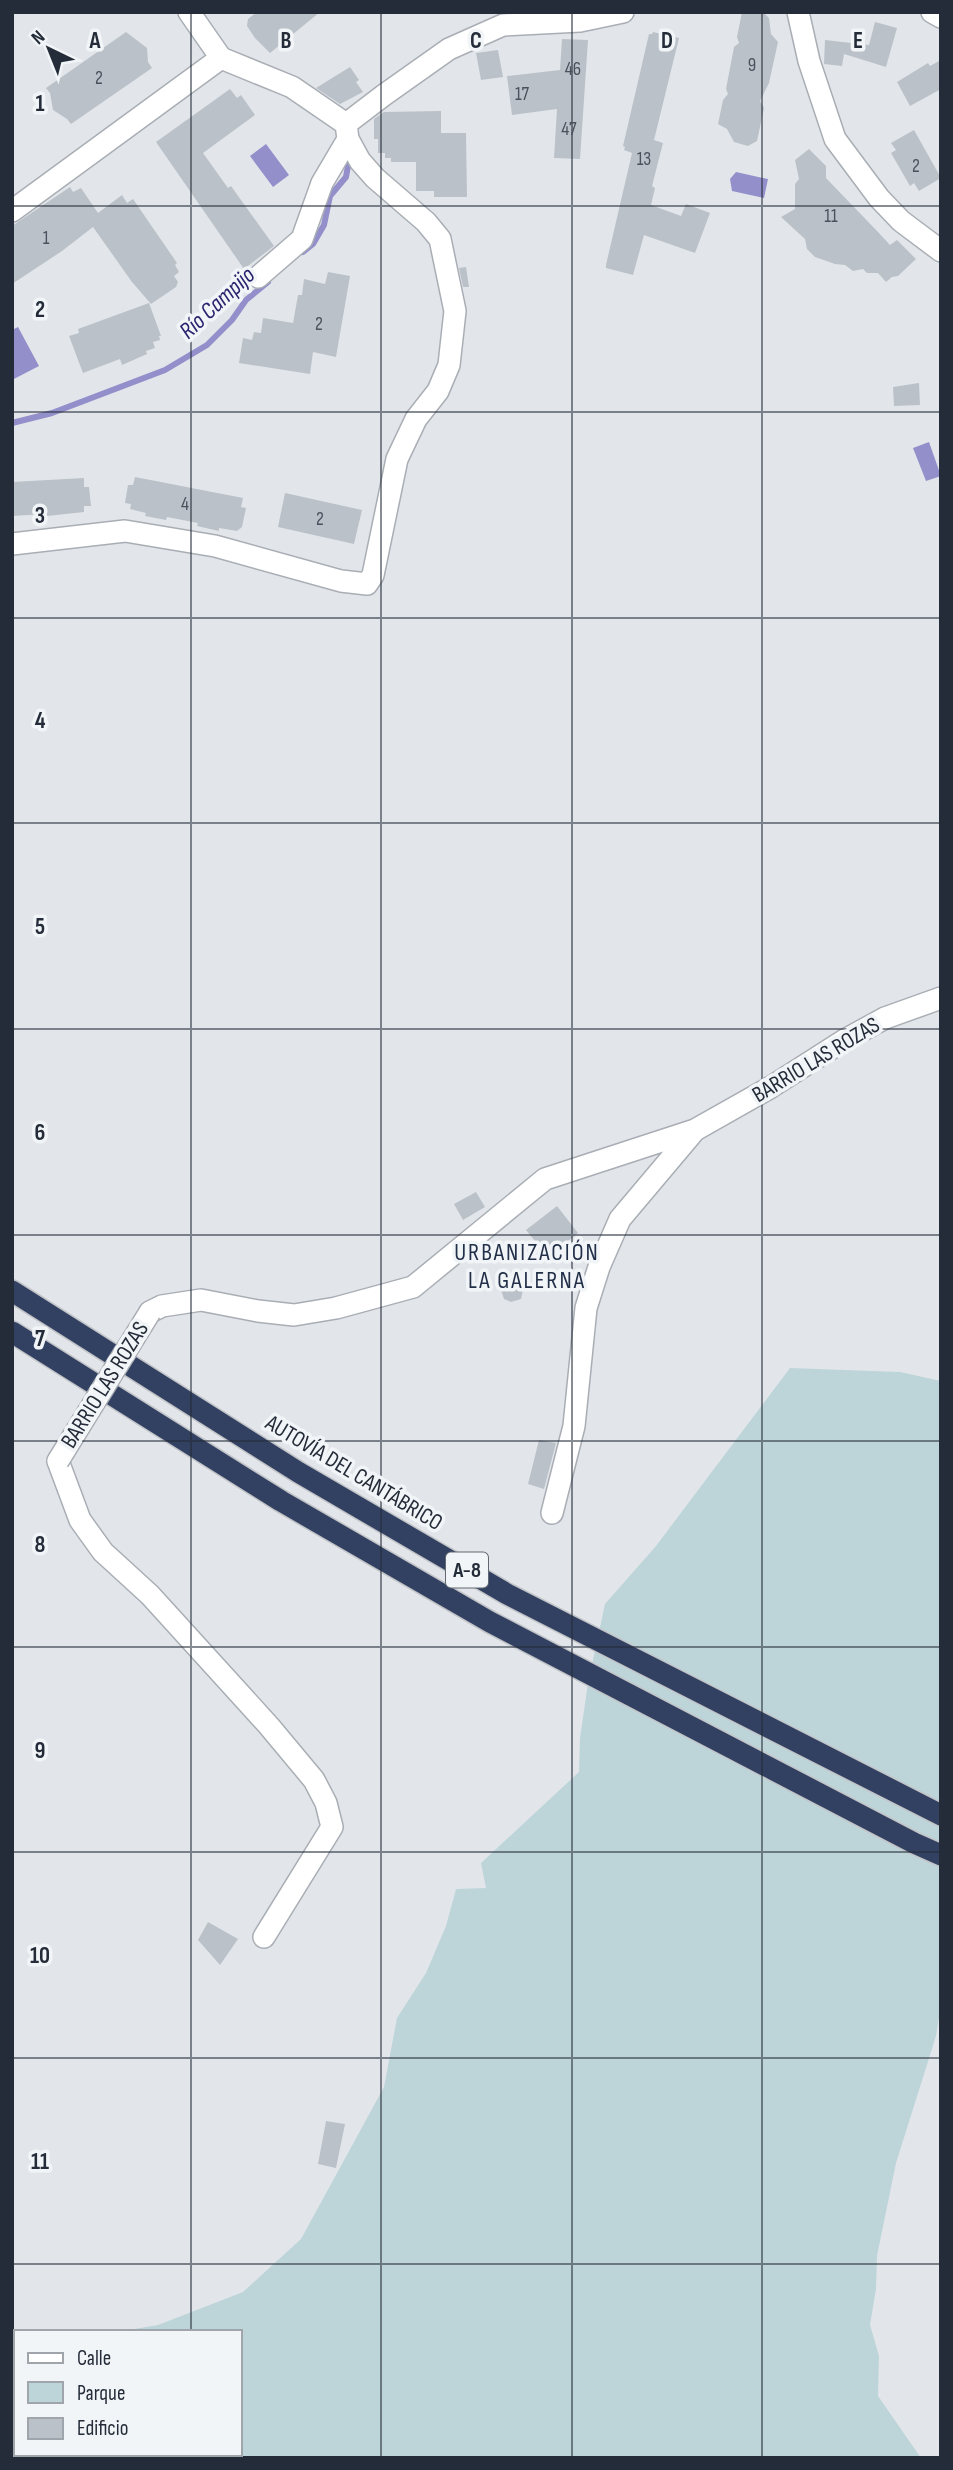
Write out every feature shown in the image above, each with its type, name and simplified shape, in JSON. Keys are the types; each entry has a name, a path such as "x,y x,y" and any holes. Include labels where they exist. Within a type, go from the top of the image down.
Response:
{"highway":[{"name":"AUTOVÍA DEL CANTÁBRICO","path":"12,1291 298,1472 507,1594 941,1815"},
{"name":"A-8","path":"12,1332 281,1501 490,1622 914,1843 941,1854"}],"street":[{"path":"12,544 125,531 215,546 341,581 367,584 373,575 397,458 416,419 438,391 449,365 455,311 440,239 426,222 375,178 360,161 347,131 292,87 221,58 189,12"},
{"path":"258,277 302,239 322,183 347,131 384,94 449,49 503,25 580,21 622,12"},
{"path":"798,12 809,61 835,139 879,198 901,221 941,251"},
{"path":"932,12 941,17"},
{"path":"12,211 221,58"},
{"name":"BARRIO LAS ROZAS","path":"264,1937 332,1827 326,1803 314,1780 270,1726 150,1595 103,1552 80,1520 58,1461 150,1312 162,1306 201,1300 294,1315 336,1308 412,1287 545,1179 695,1130 885,1018 941,998"},
{"name":"BARRIO LAS ROZAS","path":"552,1513 574,1426 586,1308 599,1267 620,1219 695,1130"}],"green space":[{"path":"790,1368 900,1372 941,1381 941,2006 936,2036 896,2163 877,2256 876,2289 870,2325 879,2356 878,2396 921,2458 12,2458 12,2374 14,2456 242,2456 242,2330 128,2330 158,2325 243,2292 301,2239 384,2087 397,2018 426,1973 446,1926 456,1889 486,1888 481,1863 579,1772 580,1738 588,1683 605,1604 656,1546"}],"shaded area":[{"path":"266,144 289,175 273,187 250,156"},
{"path":"736,172 768,179 764,198 732,191 730,179"},
{"path":"18,327 39,366 12,380 12,330"},
{"path":"929,442 941,476 926,481 913,448"}],"building":[{"path":"257,12 320,12 270,53 247,26 248,19"},
{"path":"742,12 763,12 769,18 771,34 778,42 769,83 760,101 764,108 757,141 748,146 734,142 727,129 718,124 723,100 728,94 726,89 734,47 739,43 737,37"},
{"path":"875,22 897,28 886,67 844,54 842,66 824,64 825,40 869,45"},
{"path":"126,32 147,48 148,62 152,68 71,124 53,110 50,93 46,88"},
{"path":"653,32 679,38 654,140 663,143 652,186 655,188 651,205 681,216 686,204 710,213 695,253 644,235 633,275 606,268 606,265 632,153 624,150 623,146 649,34"},
{"path":"562,39 588,40 580,159 554,158 557,109 512,115 507,76 560,70"},
{"path":"498,50 503,77 481,80 476,53"},
{"path":"941,60 941,89 910,106 897,82 928,63 930,66"},
{"path":"350,67 363,92 340,104 316,88"},
{"path":"230,89 237,98 241,95 255,115 203,153 228,188 231,186 274,246 244,269 156,142"},
{"path":"441,111 441,133 466,133 467,197 434,197 434,191 416,191 416,162 391,162 391,158 385,158 385,153 378,153 378,139 374,139 374,119 384,112"},
{"path":"914,130 941,178 919,191 914,183 910,186 891,153 896,150 891,143"},
{"path":"809,149 826,166 826,178 890,245 897,240 916,259 898,276 886,282 878,273 867,273 863,269 853,271 845,265 815,257 807,249 805,239 781,217 795,209 795,184 799,179 795,160"},
{"path":"70,187 73,192 81,188 98,213 122,195 127,203 133,199 177,263 175,265 179,272 174,276 178,282 176,287 151,304 93,227 12,284 12,226"},
{"path":"466,267 469,287 463,287 459,268"},
{"path":"328,272 350,276 336,357 313,352 310,374 239,363 243,338 252,340 254,332 261,333 263,318 293,323 304,279 325,284"},
{"path":"149,303 161,336 160,340 153,342 155,348 122,365 120,359 83,373 69,336 79,333 78,329"},
{"path":"919,383 920,405 894,406 893,387"},
{"path":"135,477 243,498 241,507 246,508 242,527 237,531 219,528 219,531 197,526 198,523 145,516 146,513 130,509 131,504 125,503 128,485 133,485"},
{"path":"84,478 84,487 89,487 91,506 84,506 84,512 12,516 12,482"},
{"path":"285,493 362,510 354,544 278,527"},
{"path":"476,1192 485,1207 463,1220 454,1204"},
{"path":"557,1206 578,1233 548,1257 526,1230"},
{"path":"506,1283 517,1283 523,1289 521,1299 511,1302 504,1299 501,1290"},
{"path":"539,1440 556,1443 544,1489 528,1484"},
{"path":"208,1922 238,1939 220,1965 198,1940"},
{"path":"326,2121 345,2124 336,2168 318,2164"}],"waterway":[{"name":"Río Campijo","path":"303,252 313,244 324,225 330,196 346,177 349,160"},
{"name":"Río Campijo","path":"12,423 52,413 165,370 207,345 232,320 246,300 268,282"}],"district":[{"name":"URBANIZACIÓN LA GALERNA","path":"527,1266"}]}
